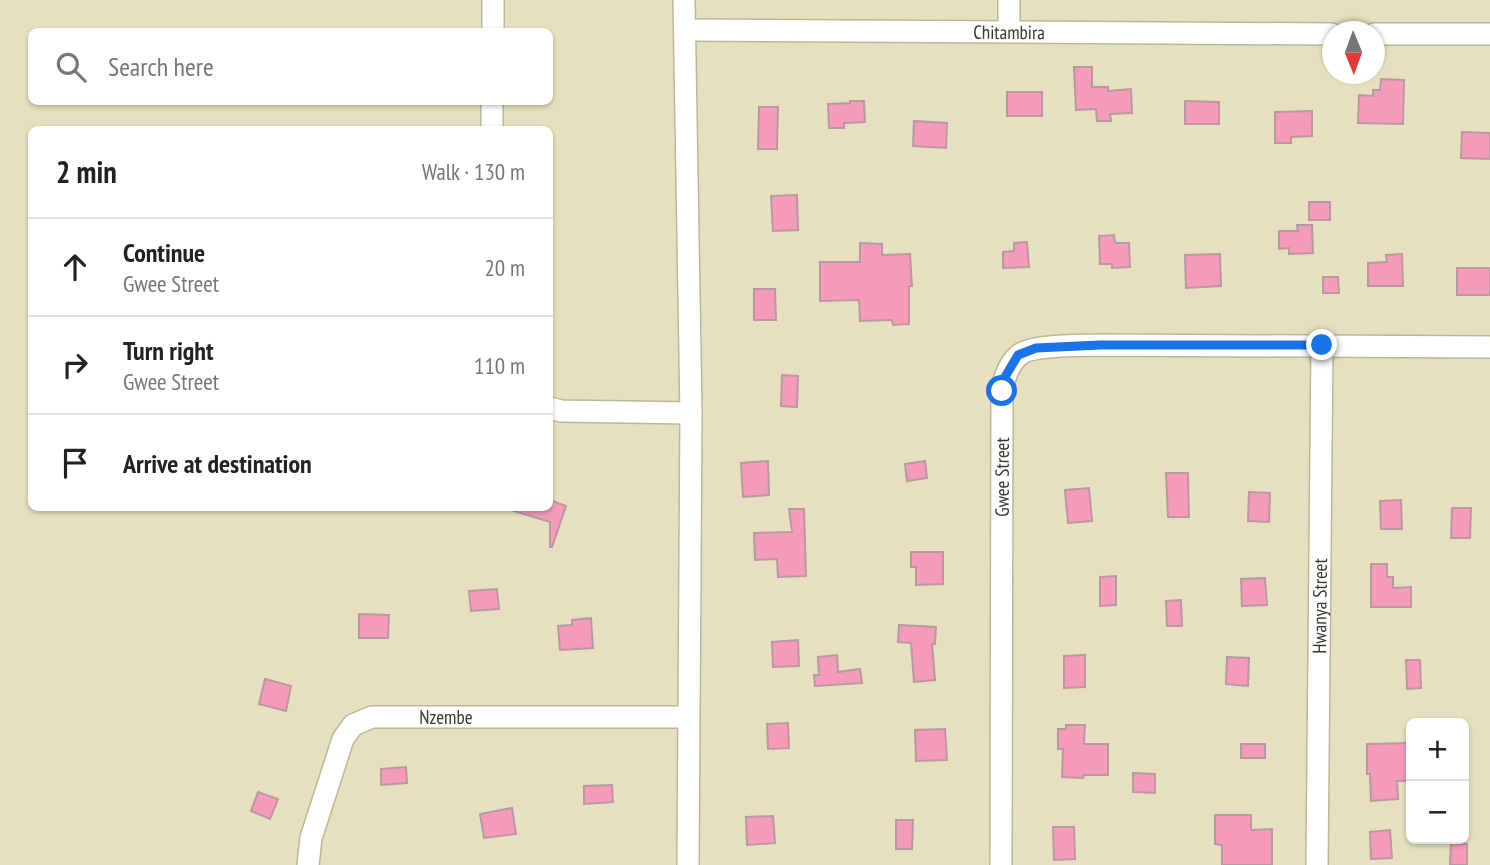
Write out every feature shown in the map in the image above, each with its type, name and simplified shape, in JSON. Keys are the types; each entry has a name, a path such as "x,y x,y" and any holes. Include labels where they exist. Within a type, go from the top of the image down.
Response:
{"street":[{"path":"493,0 493,28"},
{"path":"684,0 691,413 688,865"},
{"path":"1009,0 1009,32"},
{"name":"Chitambira","path":"685,30 1322,34"},
{"path":"1385,34 1490,34"},
{"path":"492,105 492,126"},
{"name":"Gwee Street","path":"1001,865 1002,391 1005,377 1018,355 1036,348 1100,345 1490,347"},
{"name":"Hwanya Street","path":"1317,865 1322,345"},
{"path":"553,409 691,413"},
{"name":"Nzembe","path":"308,865 311,838 343,739 353,725 372,717 688,717"}],"building":[{"path":"1074,67 1092,67 1092,87 1108,87 1108,91 1131,89 1132,113 1110,114 1111,121 1097,121 1096,109 1076,110"},
{"path":"1385,79 1404,80 1403,124 1358,123 1359,95 1373,96 1373,90 1380,90"},
{"path":"1007,92 1042,92 1042,116 1007,116"},
{"path":"864,101 865,122 844,123 844,128 829,128 828,104"},
{"path":"1185,101 1219,102 1219,124 1185,124"},
{"path":"759,107 778,107 777,149 758,149"},
{"path":"1312,111 1312,136 1291,137 1291,143 1275,143 1275,112"},
{"path":"914,121 947,123 946,148 913,146"},
{"path":"1462,132 1490,133 1490,159 1461,158"},
{"path":"797,195 798,230 773,231 771,196"},
{"path":"1309,202 1330,202 1330,220 1309,220"},
{"path":"1297,225 1312,225 1313,253 1289,254 1289,248 1279,249 1279,231 1298,231"},
{"path":"1114,235 1115,243 1129,243 1130,267 1112,268 1112,264 1100,264 1099,236"},
{"path":"1027,242 1029,267 1003,268 1003,252 1014,251 1014,243"},
{"path":"860,243 882,244 882,255 910,254 912,286 909,286 909,324 893,325 892,320 860,321 859,300 820,301 820,262 860,262"},
{"path":"1220,254 1221,286 1186,288 1185,255"},
{"path":"1402,254 1403,286 1368,286 1368,263 1387,262 1386,255"},
{"path":"1457,268 1490,268 1490,295 1457,295"},
{"path":"1323,277 1338,277 1339,293 1323,293"},
{"path":"754,289 775,289 776,320 754,320"},
{"path":"782,375 798,376 797,407 781,406"},
{"path":"768,461 769,495 743,497 741,463"},
{"path":"925,461 927,478 907,481 905,464"},
{"path":"1166,473 1188,473 1189,517 1168,517"},
{"path":"1089,488 1092,521 1068,523 1065,490"},
{"path":"1249,492 1270,493 1269,522 1248,521"},
{"path":"1401,500 1402,529 1381,529 1380,501"},
{"path":"553,501 566,506 552,547 550,522 514,511 553,511"},
{"path":"1452,508 1471,508 1470,538 1451,538"},
{"path":"789,509 804,509 806,576 778,577 777,559 755,560 754,533 792,532"},
{"path":"911,552 943,552 943,584 916,585 916,567 911,567"},
{"path":"1371,564 1387,564 1387,577 1393,577 1393,588 1411,587 1411,607 1371,607"},
{"path":"1116,576 1116,605 1100,606 1100,577"},
{"path":"1265,578 1267,605 1242,606 1241,579"},
{"path":"497,589 499,609 471,611 469,591"},
{"path":"1181,600 1182,626 1167,626 1166,601"},
{"path":"359,614 389,615 388,638 359,638"},
{"path":"591,618 593,648 560,650 558,626 572,625 572,620"},
{"path":"899,625 936,627 935,644 932,644 935,680 914,682 911,643 898,642"},
{"path":"798,640 799,666 773,667 772,642"},
{"path":"837,655 838,672 860,669 862,683 815,686 814,675 819,675 818,657"},
{"path":"1085,655 1085,687 1064,688 1064,656"},
{"path":"1227,657 1249,658 1248,686 1226,684"},
{"path":"1406,660 1420,660 1421,688 1407,689"},
{"path":"265,679 291,686 286,711 259,704"},
{"path":"788,723 789,748 768,749 767,724"},
{"path":"1066,725 1085,725 1084,744 1108,744 1108,775 1062,777 1063,749 1058,749 1058,729 1066,729"},
{"path":"945,729 947,760 916,761 915,730"},
{"path":"1406,743 1406,781 1397,781 1398,799 1371,801 1370,774 1367,774 1367,744"},
{"path":"1241,744 1265,744 1265,758 1241,758"},
{"path":"406,767 407,783 381,785 381,769"},
{"path":"1133,773 1155,774 1155,793 1133,792"},
{"path":"612,785 613,802 584,804 584,786"},
{"path":"258,792 278,799 270,819 251,811"},
{"path":"512,808 516,834 484,838 480,814"},
{"path":"1215,815 1251,815 1251,830 1272,829 1272,865 1222,865 1222,845 1215,844"},
{"path":"773,816 775,843 747,845 746,817"},
{"path":"896,820 913,820 912,849 896,849"},
{"path":"1053,827 1074,827 1075,859 1054,860"},
{"path":"1390,830 1392,858 1371,859 1370,832"},
{"path":"1451,844 1467,844 1467,865 1450,865"}],"route":[{"path":"1002,391 1005,377 1018,355 1036,348 1100,345 1322,345"}]}
